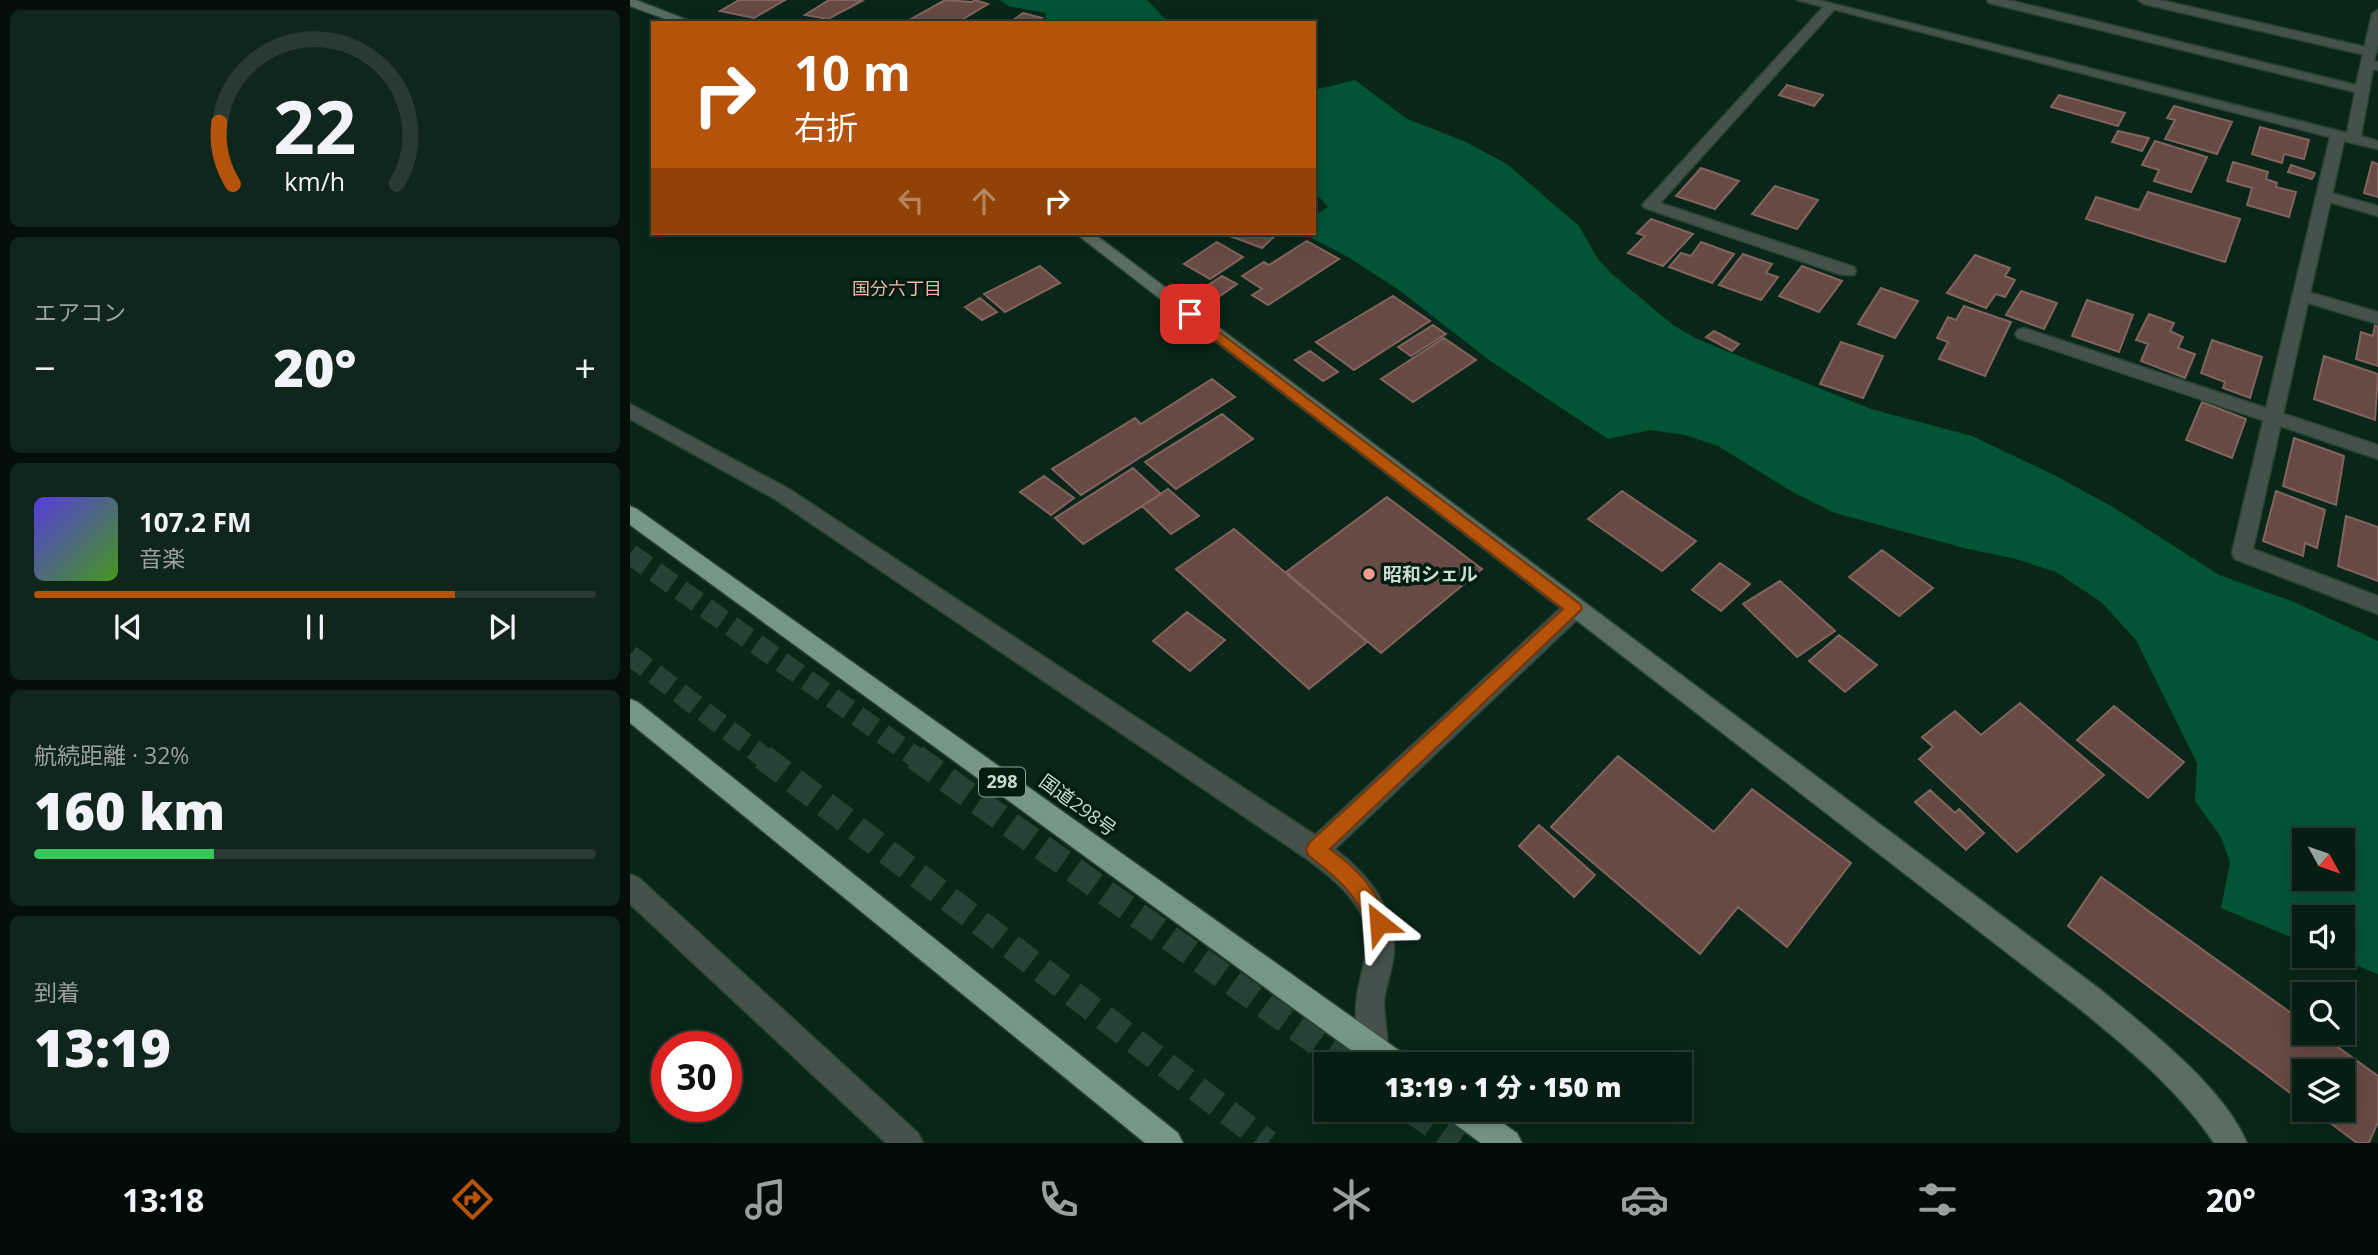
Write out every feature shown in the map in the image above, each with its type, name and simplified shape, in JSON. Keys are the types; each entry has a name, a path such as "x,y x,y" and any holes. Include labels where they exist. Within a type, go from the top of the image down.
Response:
{"highway":[{"name":"国道298号","path":"630,514 1377,1052"},
{"path":"630,709 1168,1143"},
{"path":"1476,1122 1507,1143"}],"street":[{"path":"1803,0 2378,145"},
{"path":"1993,0 2362,90"},
{"path":"2144,0 2372,61"},
{"path":"630,2 683,21"},
{"path":"1829,7 1650,205 1848,271"},
{"path":"2378,13 2372,61 2325,196 2242,553 2378,605"},
{"path":"2325,196 2378,211"},
{"path":"1086,235 2101,1008 2159,1055 2211,1111 2232,1143"},
{"path":"2301,295 2378,318"},
{"path":"2024,334 2378,452"},
{"path":"630,411 782,494 1316,850 1350,876 1371,902 1379,923 1380,956 1370,1003 1383,1052"},
{"path":"1316,850 1574,609"},
{"path":"630,887 908,1143"}],"green space":[{"path":"1000,0 1147,0 1167,21 1045,21 1046,13 1008,6"},
{"path":"1355,80 1407,119 1464,141 1507,164 1579,226 1598,259 1612,274 1673,325 1697,339 1871,409 1972,436 2113,507 2219,575 2294,602 2378,641 2378,974 2355,965 2355,905 2292,905 2292,938 2221,908 2230,862 2221,837 2195,801 2197,763 2136,640 2101,602 2056,572 2016,559 1964,548 1835,513 1791,491 1718,446 1685,435 1650,430 1608,439 1489,360 1399,290 1348,257 1306,235 1316,235 1316,215 1328,207 1316,194 1316,90"}],"building":[{"path":"739,0 785,0 754,18 720,11"},
{"path":"829,0 862,1 828,19 805,15"},
{"path":"945,0 975,0 988,4 960,21 908,21"},
{"path":"1023,13 1042,18 1038,21 1012,21"},
{"path":"1787,85 1823,95 1814,106 1779,95"},
{"path":"2059,95 2125,113 2118,126 2051,107"},
{"path":"2174,106 2232,122 2217,154 2165,139 2175,120 2167,118"},
{"path":"2260,127 2309,140 2304,159 2284,154 2282,163 2252,154"},
{"path":"2118,131 2149,138 2142,151 2112,142"},
{"path":"2155,141 2207,157 2191,192 2154,181 2159,170 2142,165"},
{"path":"2233,162 2268,172 2266,179 2277,183 2276,187 2296,192 2289,217 2247,205 2252,188 2227,181"},
{"path":"2372,162 2378,164 2378,197 2364,193"},
{"path":"2291,165 2315,173 2312,179 2288,172"},
{"path":"1701,168 1739,181 1715,209 1676,196"},
{"path":"1775,186 1818,200 1797,229 1752,214"},
{"path":"2148,192 2240,219 2225,262 2086,219 2096,197 2139,210"},
{"path":"1651,219 1693,234 1663,266 1628,253 1645,236 1637,233"},
{"path":"1227,235 1276,235 1262,248"},
{"path":"1307,241 1339,259 1268,305 1252,295 1262,289 1242,276 1264,262 1269,265"},
{"path":"1217,242 1243,257 1210,279 1184,264"},
{"path":"1701,242 1734,254 1712,283 1669,267 1681,253 1691,256"},
{"path":"1743,254 1772,264 1766,273 1778,277 1761,300 1719,285"},
{"path":"1975,255 2010,268 2005,276 2015,280 2005,297 1996,294 1986,308 1947,293"},
{"path":"1040,266 1060,283 1005,312 984,294"},
{"path":"1802,266 1842,281 1819,312 1779,296"},
{"path":"1222,276 1237,284 1214,300 1199,291"},
{"path":"1881,288 1918,301 1895,338 1858,324"},
{"path":"2021,291 2057,303 2044,329 2006,315"},
{"path":"1393,296 1430,321 1354,370 1316,342"},
{"path":"980,298 997,312 982,320 965,307"},
{"path":"2087,300 2133,315 2119,352 2072,336"},
{"path":"1964,306 2011,322 1985,376 1939,359 1948,342 1937,338 1948,317 1956,320"},
{"path":"2149,314 2174,323 2170,331 2183,337 2178,348 2195,354 2185,378 2141,361 2148,344 2136,340"},
{"path":"1433,325 1446,334 1411,356 1398,347"},
{"path":"2375,325 2378,326 2378,366 2356,359 2361,332 2373,336"},
{"path":"1714,331 1739,344 1732,351 1706,337"},
{"path":"1444,338 1476,360 1413,402 1381,379"},
{"path":"2212,340 2262,357 2250,398 2223,388 2225,382 2201,373"},
{"path":"1841,342 1883,356 1863,398 1820,384"},
{"path":"1310,351 1338,372 1323,381 1295,360"},
{"path":"2324,356 2378,374 2375,420 2314,399"},
{"path":"1212,379 1235,397 1081,495 1052,469 1135,418 1141,424"},
{"path":"2202,402 2246,419 2232,458 2186,440"},
{"path":"1222,414 1253,439 1176,489 1145,462"},
{"path":"2294,438 2344,456 2336,505 2283,486"},
{"path":"1133,468 1161,494 1083,544 1055,518"},
{"path":"1044,476 1074,498 1051,515 1020,492"},
{"path":"1168,489 1199,516 1171,534 1142,506"},
{"path":"1622,491 1696,541 1662,571 1588,519"},
{"path":"2276,491 2325,510 2317,548 2305,543 2303,556 2263,541"},
{"path":"1387,497 1482,569 1381,653 1286,572"},
{"path":"2346,516 2378,527 2378,581 2338,566"},
{"path":"1234,529 1367,642 1309,689 1176,569"},
{"path":"1882,550 1933,588 1899,616 1849,577"},
{"path":"1720,563 1750,584 1721,611 1692,590"},
{"path":"1780,581 1835,631 1797,657 1743,604"},
{"path":"1187,612 1225,640 1190,671 1153,641"},
{"path":"1839,635 1877,665 1845,692 1809,661"},
{"path":"2020,703 2104,775 2017,852 1919,759 1933,747 1922,737 1955,711 1981,735"},
{"path":"2114,706 2184,762 2148,798 2077,740"},
{"path":"1618,756 1714,832 1752,789 1851,863 1787,947 1738,907 1700,954 1551,827"},
{"path":"1930,790 1955,813 1959,809 1984,833 1966,850 1915,802"},
{"path":"1539,825 1595,875 1574,897 1519,846"},
{"path":"2101,877 2292,1014 2292,1045 2335,1045 2354,1059 2292,1059 2292,1094 2068,926"},
{"path":"2355,1059 2378,1076 2378,1122 2369,1143 2357,1143 2329,1122 2355,1122"}],"tunnel":[{"path":"630,554 918,759"},
{"path":"630,655 766,759"},
{"path":"763,757 1268,1143"},
{"path":"915,757 1330,1052"},
{"path":"1428,1122 1458,1143"}],"place":[{"name":"昭和シェル","path":"1369,574"}],"district":[{"name":"国分六丁目","path":"897,289"}],"route":[{"path":"1190,314 1574,609 1316,850 1350,876 1371,902 1379,923"}]}
